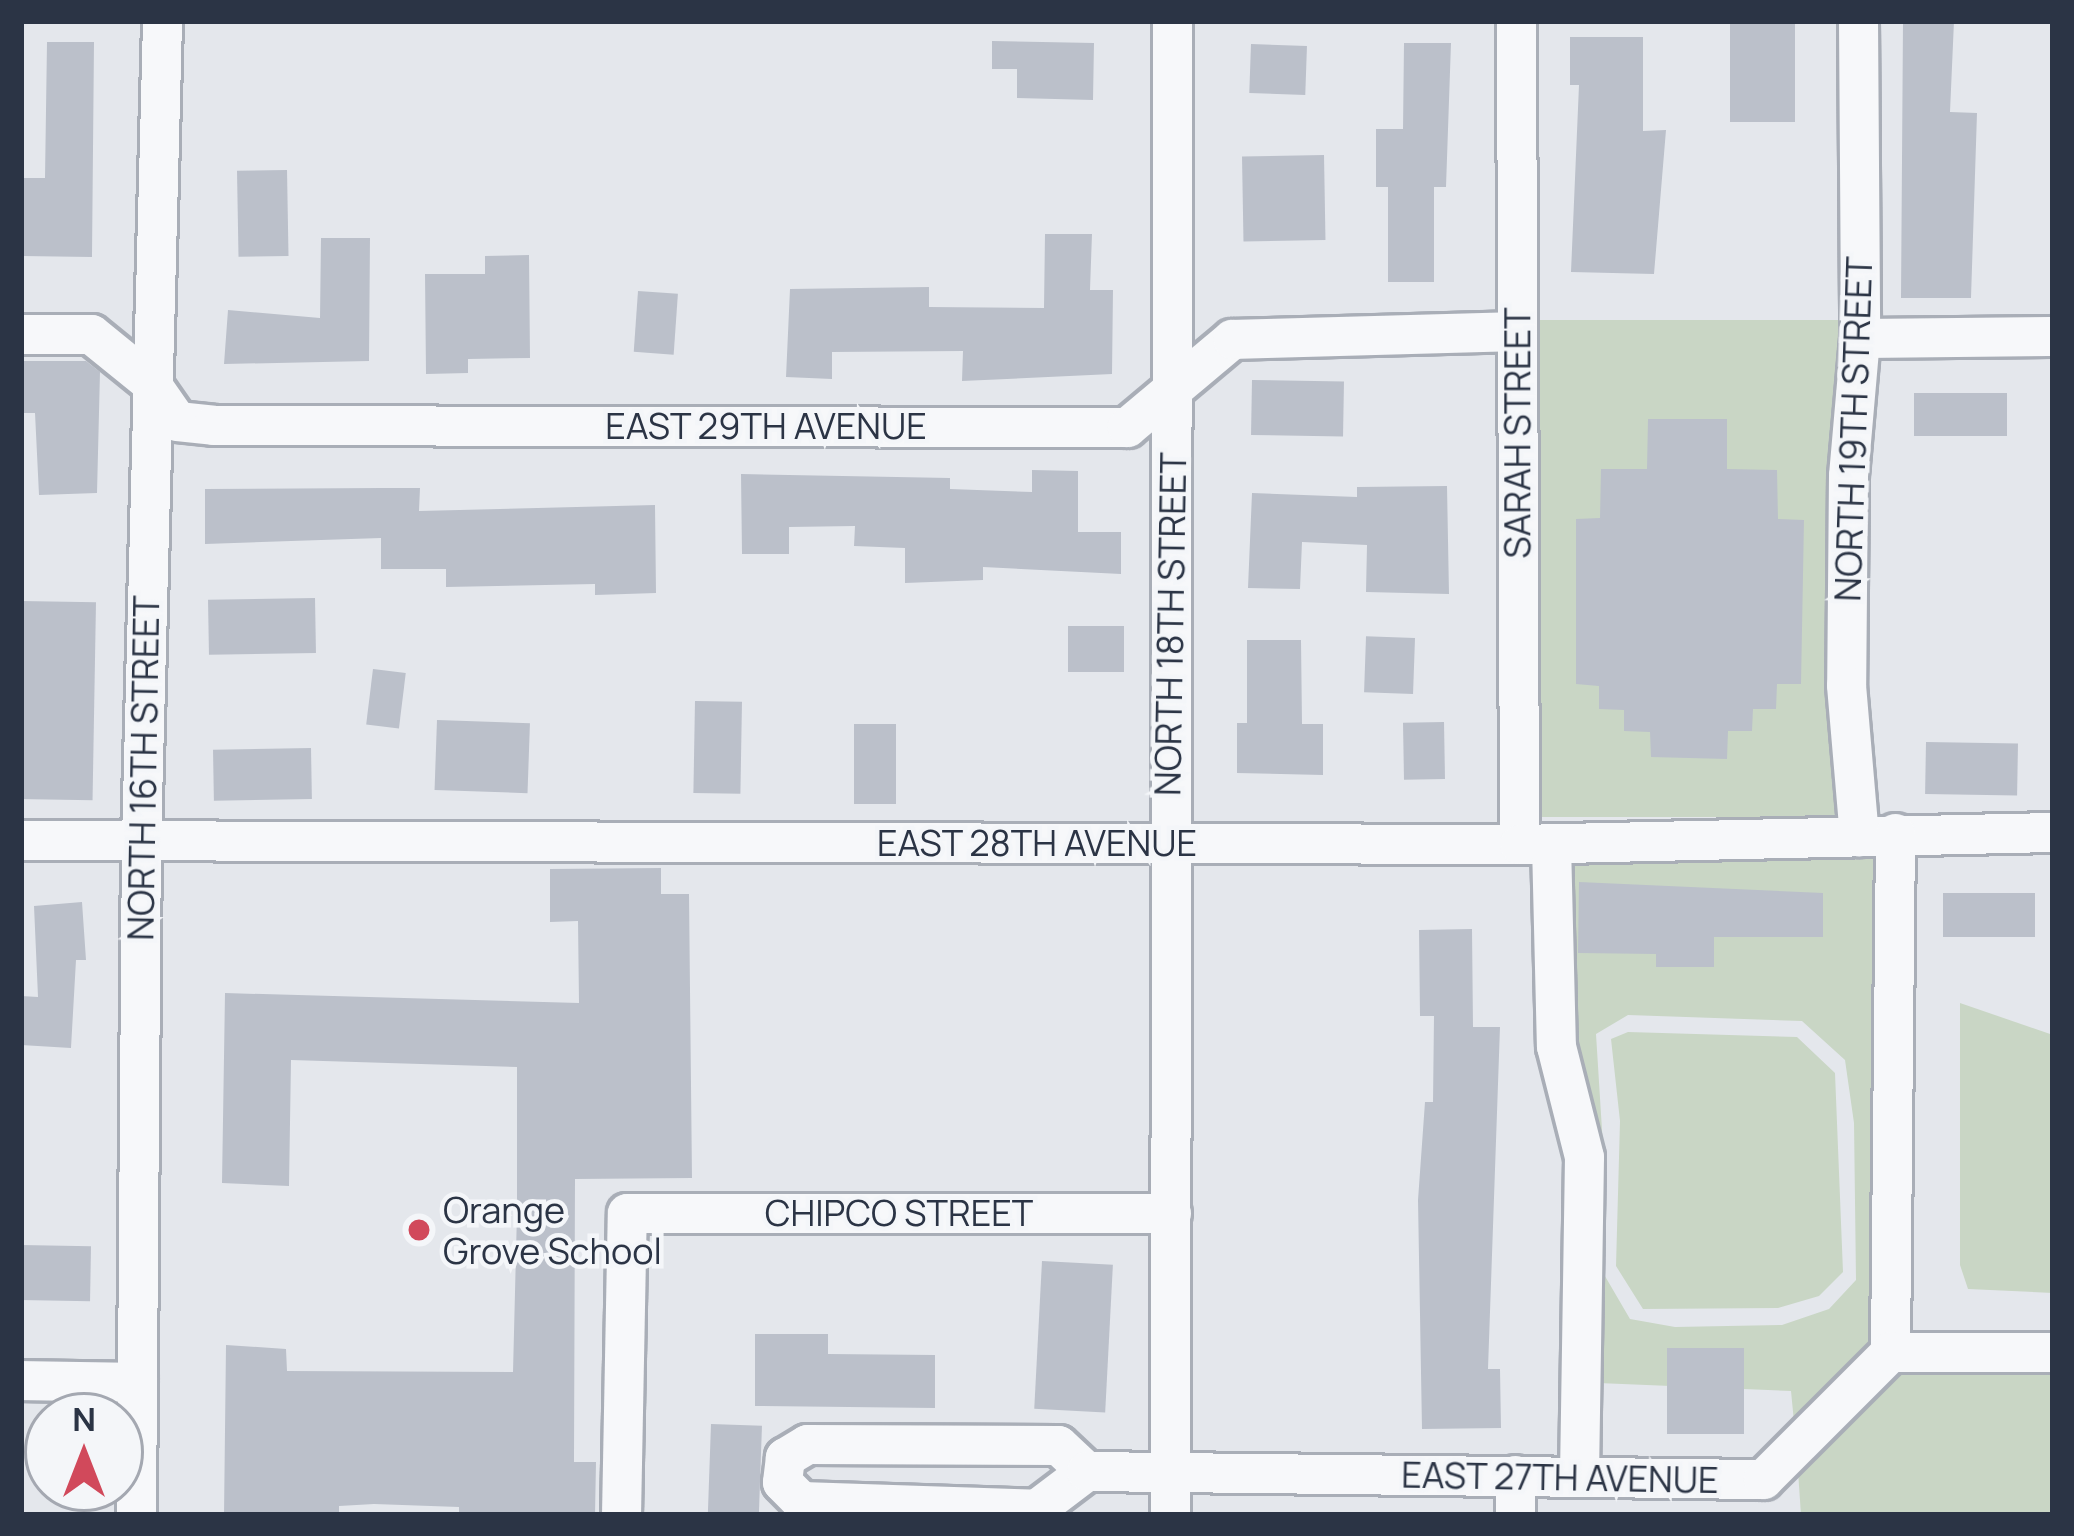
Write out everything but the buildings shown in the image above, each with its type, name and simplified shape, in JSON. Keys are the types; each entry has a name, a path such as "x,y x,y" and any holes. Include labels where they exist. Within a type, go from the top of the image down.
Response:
{"street":[{"name":"NORTH 16TH STREET","path":"136,1515 141,840 162,21"},
{"name":"NORTH 18TH STREET","path":"1170,1515 1167,844 1172,21"},
{"name":"SARAH STREET","path":"1516,21 1517,332 1535,844 1556,1046 1585,1157 1579,1475"},
{"name":"NORTH 19TH STREET","path":"1858,21 1860,338 1848,476 1846,686 1877,835 1890,1352"},
{"name":"EAST 29TH AVENUE","path":"21,334 91,334 150,382 177,421 212,425 1127,428 1173,384 1232,339 1517,332"},
{"path":"1860,338 2053,336"},
{"name":"EAST 28TH AVENUE","path":"21,840 1535,844 2053,832"},
{"name":"CHIPCO STREET","path":"621,1515 627,1213 1172,1213"},
{"path":"1890,1352 2053,1352"},
{"name":"EAST 27TH AVENUE","path":"1086,1472 1058,1445 806,1444 785,1457 782,1481 801,1501 952,1510 1036,1509 1086,1472 1579,1475 1709,1498 1763,1479 1890,1352"},
{"path":"21,1380 137,1382"},
{"path":"1515,1475 1515,1515"}],"green space":[{"path":"1534,320 1842,320 1842,817 1534,817"},
{"path":"1877,855 1873,1343 1794,1422 1791,1391 1598,1383 1602,1173 1602,1271 1630,1319 1675,1327 1782,1325 1829,1309 1856,1280 1854,1123 1845,1060 1802,1021 1628,1015 1596,1034 1604,1162 1573,1043 1569,863"},
{"path":"1960,1003 2053,1035 2053,1293 1968,1289 1960,1265"},
{"path":"1628,1032 1797,1037 1835,1073 1843,1272 1819,1296 1778,1308 1643,1309 1616,1266 1620,1121 1611,1039"},
{"path":"1897,1372 2053,1372 2053,1515 1801,1515 1798,1471"}],"place":[{"name":"Orange Grove School","path":"419,1230"}]}
